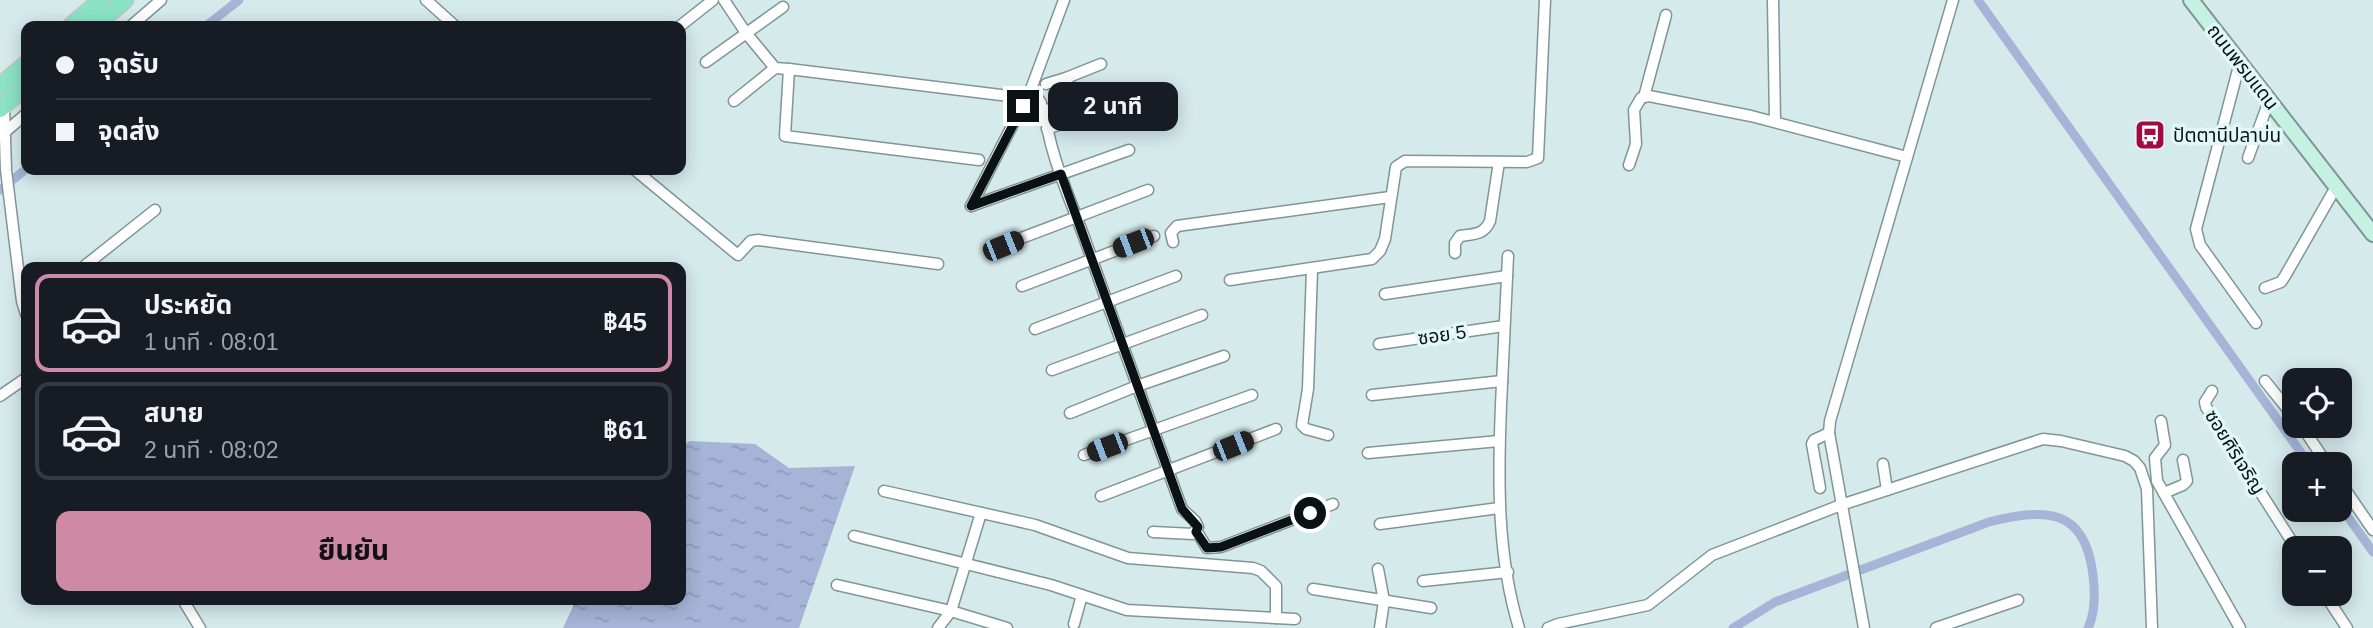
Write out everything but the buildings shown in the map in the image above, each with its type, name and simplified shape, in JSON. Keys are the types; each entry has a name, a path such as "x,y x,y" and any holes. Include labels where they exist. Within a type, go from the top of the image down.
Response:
{"main road":[{"path":"101,21 125,0"},
{"name":"ถนนพรมแดน","path":"2191,0 2373,234"},
{"path":"76,21 93,3"},
{"path":"0,86 21,68"},
{"path":"2,108 21,91"}],"street":[{"path":"137,21 161,0"},
{"path":"426,0 449,21"},
{"path":"686,21 713,0"},
{"path":"724,0 746,33 775,68"},
{"path":"1064,0 1031,89 971,206 1129,150"},
{"path":"1230,280 1372,258 1380,251 1385,239 1396,167 1405,160 1534,161 1540,152 1545,0"},
{"path":"1773,0 1775,122"},
{"path":"1864,628 1829,433 1830,421 1953,0"},
{"path":"706,62 783,7"},
{"path":"1629,164 1636,144 1634,110 1644,97 1666,15"},
{"path":"2240,62 2196,229 2200,245 2256,323"},
{"path":"1046,84 1101,64"},
{"path":"733,101 775,68 1009,96"},
{"path":"789,69 785,136 979,160"},
{"path":"1066,78 1079,117"},
{"path":"1031,89 1043,106 1041,123"},
{"path":"1644,97 1663,97 1708,106 1907,157"},
{"path":"2248,158 2269,101"},
{"path":"1041,123 1079,117 1117,103"},
{"path":"1023,106 1041,123 1182,509 1195,521 1198,527 1196,532"},
{"path":"2,108 6,170 21,278"},
{"path":"5,132 21,118"},
{"path":"1455,253 1455,243 1460,236 1483,233 1490,221 1499,162"},
{"path":"641,175 738,255 751,242 758,240 938,264"},
{"path":"2265,288 2281,282 2336,187"},
{"path":"1003,246 1149,190"},
{"path":"1172,242 1171,233 1177,226 1391,197"},
{"path":"90,262 155,210"},
{"path":"1022,286 1154,236"},
{"path":"1508,256 1499,441 1499,508 1519,628"},
{"path":"1312,269 1308,389 1302,425 1306,429 1328,435"},
{"path":"1035,329 1176,276"},
{"path":"1385,294 1507,276"},
{"path":"1052,370 1202,315"},
{"name":"ซอย 5","path":"1379,344 1504,326"},
{"path":"1070,413 1224,356"},
{"path":"0,396 21,381"},
{"path":"1373,395 1502,381"},
{"path":"2265,381 2282,402"},
{"name":"ซอยศิริเจริญ","path":"2212,391 2205,401 2206,407 2287,536"},
{"path":"1084,455 1252,395"},
{"path":"2161,421 2165,445 2156,455 2154,467 2157,481 2240,628"},
{"path":"1101,496 1276,429"},
{"path":"1820,488 1812,444 1814,440 1829,433"},
{"path":"1548,628 1648,605 1712,555 1842,505 2043,439 2125,456 2140,468 2147,489 2152,628"},
{"path":"1368,453 1499,441"},
{"path":"2164,493 2187,481 2183,460"},
{"path":"1883,464 1887,490"},
{"path":"884,491 1065,534 1135,559 1253,568 1261,571 1276,586 1276,618"},
{"path":"2352,499 2373,530"},
{"path":"1196,532 1207,548 1221,547 1333,505"},
{"path":"1380,524 1499,508"},
{"path":"938,628 951,611 981,513"},
{"path":"1153,532 1185,535 1196,532"},
{"path":"854,536 965,562 1127,610 1295,619"},
{"path":"1378,569 1384,601 1380,628"},
{"path":"1423,581 1508,572"},
{"path":"837,585 951,611 1007,628"},
{"path":"1313,589 1431,608"},
{"path":"1074,624 1082,595"},
{"path":"1936,628 2018,600"},
{"path":"186,605 200,628"},
{"path":"2333,606 2347,628"},
{"path":"1177,614 1178,628"}],"water":[{"path":"690,441 755,444 789,468 855,466 799,628 563,628 574,605 686,605 686,443"}],"waterway":[{"path":"212,21 239,0"},
{"path":"1978,0 2300,452"},
{"path":"0,190 21,173"},
{"path":"1733,628 1775,602 1989,522 2028,515 2059,518 2071,525 2081,536 2089,553 2093,575 2094,609 2088,628"},
{"path":"2351,522 2373,552"}],"tunnel":[{"path":"1032,116 1039,123"}],"place":[{"name":"ปัตตานีปลาบ่น","path":"2150,135"}],"route":[{"path":"1023,106 971,206 1061,174 1182,509 1195,521 1198,527 1196,532 1202,543 1207,548 1221,547 1310,513"}]}
